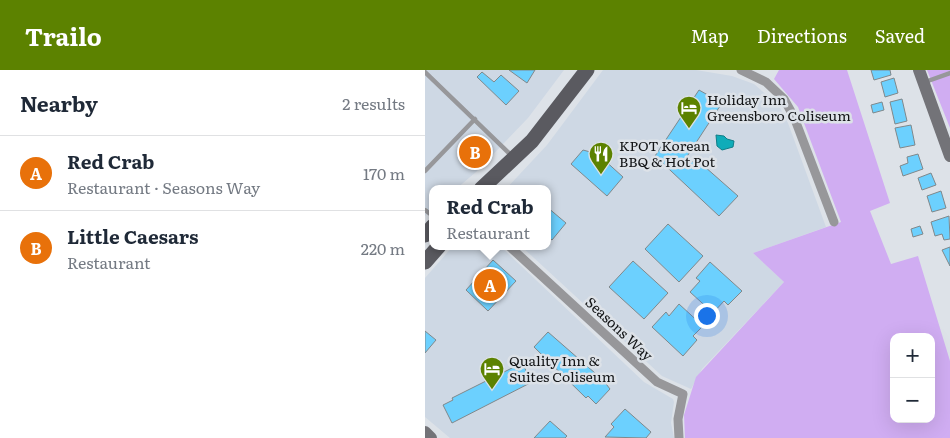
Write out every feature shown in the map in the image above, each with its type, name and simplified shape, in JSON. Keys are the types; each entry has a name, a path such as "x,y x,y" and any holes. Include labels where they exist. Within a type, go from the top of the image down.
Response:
{"main road":[{"path":"485,185 515,158 545,124 587,70"},
{"path":"425,262 436,250"}],"street":[{"path":"741,70 766,82 784,99 794,117 834,222"},
{"path":"919,70 950,156"},
{"name":"Seasons Way","path":"513,250 657,382 683,394 677,419 679,438"},
{"path":"425,432 431,438"}],"lane":[{"path":"425,72 515,158"},
{"path":"923,82 950,73"},
{"path":"425,171 475,119"},
{"path":"425,210 429,225"}],"shaded area":[{"path":"425,70 564,70 528,118 476,172 461,185 429,185 429,212 425,216"},
{"path":"603,70 696,70 732,76 754,84 779,106 788,123 826,227 753,253 784,282 702,369 691,389 662,376 525,250 551,250 551,185 510,185 547,145"},
{"path":"779,70 847,70 890,203 870,211 891,264 918,256 950,361 950,438 685,438 684,415 696,377 784,282 753,253 841,222 798,107 774,79"},
{"path":"927,70 950,70 950,128"},
{"path":"450,250 504,250 644,382 673,399 671,423 674,438 450,438 425,417 425,278"}],"water":[{"path":"716,135 724,136 734,141 733,147 722,150 717,146"}],"building":[{"path":"509,70 535,70 527,83"},
{"path":"871,70 890,70 891,75 874,80"},
{"path":"482,72 494,82 501,75 519,91 506,105 477,77"},
{"path":"894,78 898,93 885,97 881,82"},
{"name":"Holiday Inn Greensboro Coliseum","path":"699,90 722,103 686,158 692,162 696,159 738,196 719,216 655,156"},
{"path":"902,99 907,121 895,124 890,102"},
{"path":"882,102 884,110 873,113 871,105"},
{"path":"911,125 915,145 900,148 895,128"},
{"path":"479,141 488,150 472,167 462,158"},
{"path":"595,149 604,151 602,158 623,177 607,196 571,164 583,150 594,153"},
{"path":"918,154 923,169 903,176 900,166 908,163 907,157"},
{"path":"931,173 936,185 922,190 918,178"},
{"path":"941,191 946,208 932,212 927,196"},
{"path":"551,210 566,223 551,239"},
{"path":"949,216 950,239 944,240 942,234 935,236 931,222"},
{"path":"668,224 703,256 679,282 645,249"},
{"path":"920,226 923,234 913,237 911,229"},
{"path":"950,247 950,266 942,250"},
{"path":"493,260 516,281 488,311 466,290"},
{"path":"633,261 668,293 644,319 609,287"},
{"path":"710,262 742,291 728,305 724,301 713,313 690,292 700,281 696,278"},
{"path":"679,304 703,326 693,336 697,340 683,356 652,327 666,312 669,316"},
{"path":"425,331 436,340 425,353"},
{"path":"548,332 603,380 610,389 596,404 588,396 586,398 534,347"},
{"name":"Quality Inn & Suites Coliseum","path":"522,363 532,382 452,423 443,405 453,400 452,398"},
{"path":"625,409 651,432 646,438 605,437 614,427 611,424"},
{"path":"550,421 567,436 565,438 534,438"}],"place":[{"name":"Holiday Inn Greensboro Coliseum","path":"689,129"},
{"name":"Little Caesars","path":"475,152"},
{"name":"KPOT Korean BBQ & Hot Pot","path":"601,175"},
{"name":"Red Crab","path":"490,285"},
{"name":"Quality Inn & Suites Coliseum","path":"492,390"}]}
